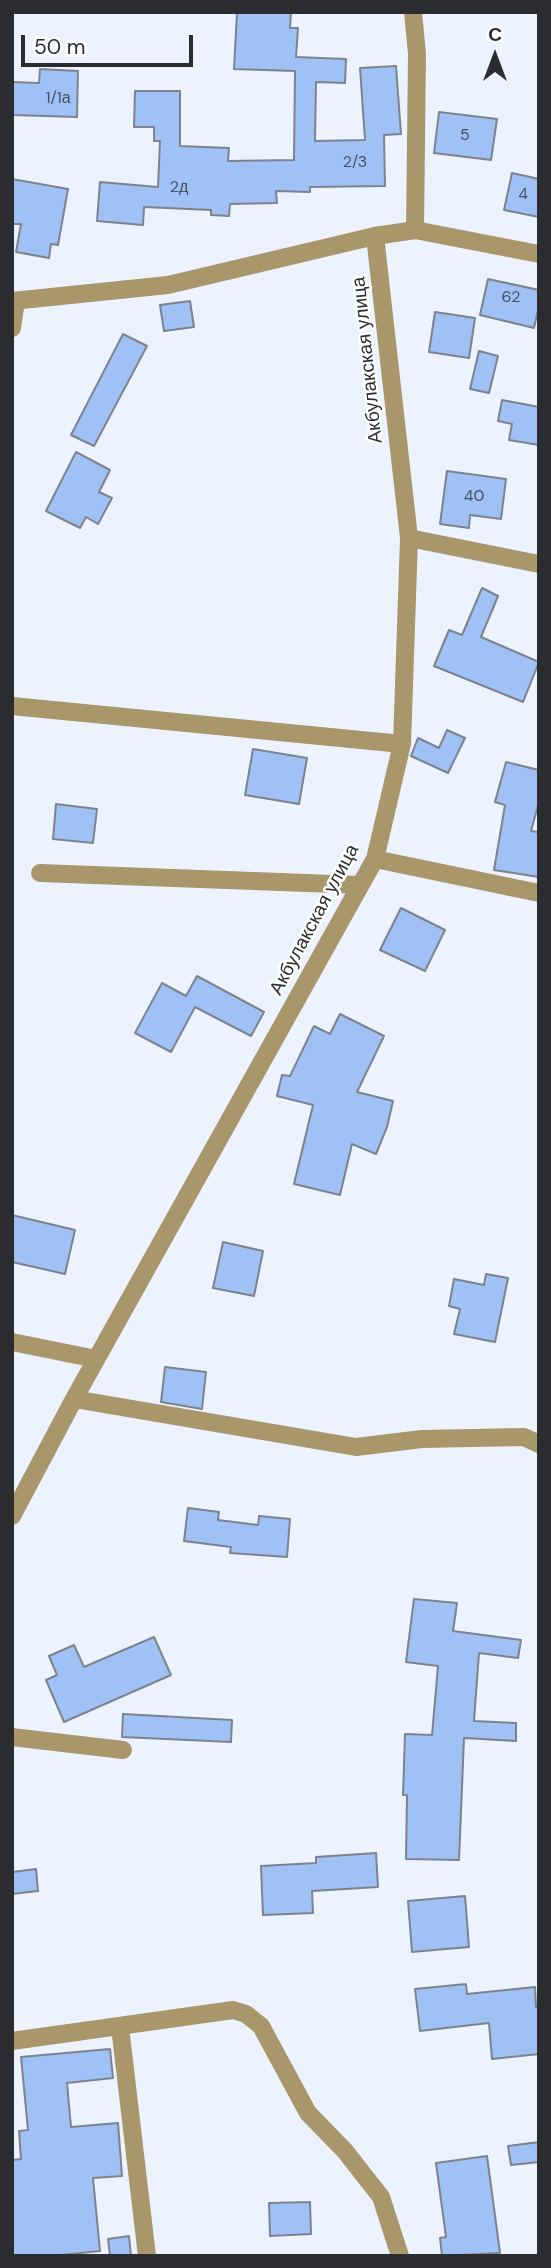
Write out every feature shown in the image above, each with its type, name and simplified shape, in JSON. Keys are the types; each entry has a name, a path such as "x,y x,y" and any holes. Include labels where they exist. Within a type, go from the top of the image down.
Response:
{"street":[{"path":"412,12 417,54 415,230"},
{"path":"12,328 14,301 168,285 375,236 415,230 539,254"},
{"name":"Акбулакская улица","path":"12,1516 96,1359 375,859 402,744 410,538 375,236"},
{"path":"410,538 539,564"},
{"path":"12,706 402,744"},
{"path":"375,859 539,893"},
{"path":"40,873 360,885"},
{"path":"12,1342 96,1359"},
{"path":"74,1399 356,1447 422,1439 524,1437 539,1444"},
{"path":"12,1737 123,1750"},
{"path":"12,2042 233,2011 246,2014 261,2026 308,2113 345,2151 382,2197 400,2256"},
{"path":"120,2027 147,2256"}],"building":[{"path":"237,12 291,12 290,28 298,28 296,57 346,59 345,83 316,82 315,141 365,140 360,68 396,66 401,134 384,135 385,186 310,187 310,192 276,191 277,203 230,204 229,216 211,215 211,210 144,207 143,225 97,221 100,182 158,187 160,141 154,141 154,127 134,127 135,91 180,91 180,146 229,148 228,161 294,160 295,71 234,69"},
{"path":"40,69 78,71 77,117 12,115 13,82 39,83"},
{"path":"439,112 497,119 491,160 434,153"},
{"path":"512,173 539,179 539,217 504,210"},
{"path":"12,179 68,189 58,245 51,244 49,258 16,252 21,224 12,224"},
{"path":"488,279 539,290 534,328 480,315"},
{"path":"190,301 194,327 164,331 160,305"},
{"path":"435,312 475,318 469,358 429,352"},
{"path":"123,334 147,346 94,446 71,435"},
{"path":"479,351 498,356 489,393 470,389"},
{"path":"502,400 539,407 539,445 509,440 512,424 498,421"},
{"path":"76,452 110,470 99,492 112,498 98,524 86,517 80,528 46,511"},
{"path":"447,471 506,479 501,519 470,515 469,528 440,524"},
{"path":"482,588 498,596 481,637 539,662 523,702 434,666 449,630 462,635"},
{"path":"447,730 465,738 448,773 411,756 418,738 439,748"},
{"path":"253,749 307,758 299,804 245,795"},
{"path":"506,762 539,770 539,802 531,831 539,832 539,877 494,870 505,805 495,802"},
{"path":"56,804 97,809 93,843 53,839"},
{"path":"401,908 445,930 425,971 380,950"},
{"path":"197,976 264,1012 251,1036 195,1007 171,1052 135,1033 162,983 186,996"},
{"path":"340,1014 384,1036 357,1092 393,1101 387,1127 376,1154 352,1144 340,1195 294,1184 313,1105 277,1096 282,1075 290,1076 314,1026 330,1034"},
{"path":"12,1215 75,1230 65,1274 12,1262"},
{"path":"223,1242 263,1251 254,1296 213,1288"},
{"path":"486,1274 508,1278 495,1342 454,1334 460,1309 449,1306 454,1279 484,1285"},
{"path":"165,1367 206,1372 202,1409 161,1402"},
{"path":"188,1508 219,1512 218,1520 258,1525 259,1516 290,1519 287,1557 230,1553 231,1547 184,1541"},
{"path":"414,1599 457,1603 453,1631 521,1640 518,1658 479,1653 474,1721 516,1723 516,1741 464,1738 459,1860 406,1859 407,1795 403,1795 405,1734 432,1735 438,1666 406,1662"},
{"path":"154,1637 171,1675 64,1722 46,1680 57,1675 49,1656 74,1645 84,1667"},
{"path":"123,1714 232,1720 231,1742 122,1737"},
{"path":"376,1853 378,1887 312,1891 313,1913 263,1915 261,1866 316,1863 316,1857"},
{"path":"36,1869 38,1891 12,1894 12,1872"},
{"path":"465,1896 469,1947 412,1952 408,1901"},
{"path":"466,1984 467,1994 535,1987 536,2007 539,2007 539,2054 492,2059 489,2023 420,2031 415,1989"},
{"path":"110,2049 113,2078 67,2083 71,2127 118,2123 122,2176 93,2178 100,2251 52,2256 12,2256 12,2160 21,2159 19,2131 28,2130 21,2057"},
{"path":"539,2142 539,2162 511,2165 508,2146"},
{"path":"487,2156 500,2253 442,2256 440,2238 446,2237 436,2163"},
{"path":"310,2202 311,2234 270,2236 269,2203"},
{"path":"129,2236 131,2256 110,2256 108,2239"}]}
